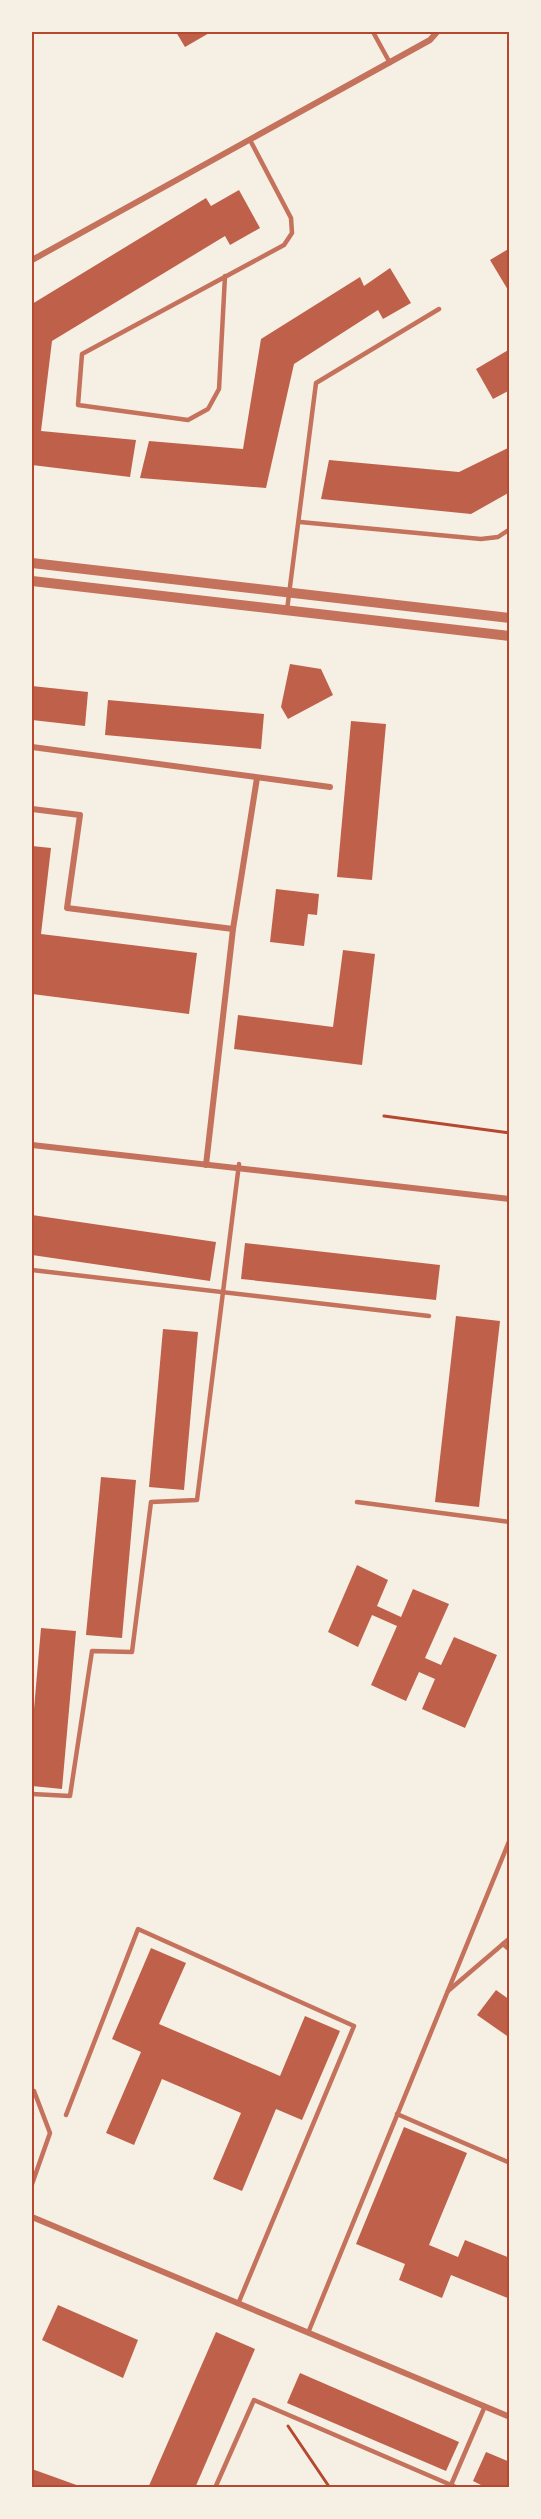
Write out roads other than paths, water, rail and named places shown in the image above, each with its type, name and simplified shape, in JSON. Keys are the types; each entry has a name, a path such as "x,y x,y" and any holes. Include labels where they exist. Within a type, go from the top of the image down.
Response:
{"street":[{"path":"32,260 390,63 430,40 437,32"},
{"path":"32,563 510,618"},
{"path":"32,581 510,636"},
{"path":"32,747 330,787"},
{"path":"206,1165 233,929 257,778"},
{"path":"32,809 80,815 67,908 233,929"},
{"path":"32,1145 510,1199"},
{"path":"32,2217 510,2417"}],"lane":[{"path":"373,32 390,63"},
{"path":"225,276 219,389 208,409 188,420 78,405 82,354 225,276 284,245 292,233 291,218 250,140"},
{"path":"287,610 316,384 439,309"},
{"path":"300,522 482,539 498,537 510,529"},
{"path":"32,1794 70,1796 92,1651 132,1652 151,1502 197,1500 239,1167"},
{"path":"32,1270 429,1316"},
{"path":"357,1502 510,1522"},
{"path":"308,2333 510,1839"},
{"path":"66,2115 138,1929 354,2026 238,2304"},
{"path":"446,1993 510,1938"},
{"path":"503,1944 510,1950"},
{"path":"32,2091 34,2091 50,2133 32,2184"},
{"path":"397,2114 510,2163"},
{"path":"215,2487 254,2400 458,2487"},
{"path":"451,2485 485,2406"}]}
